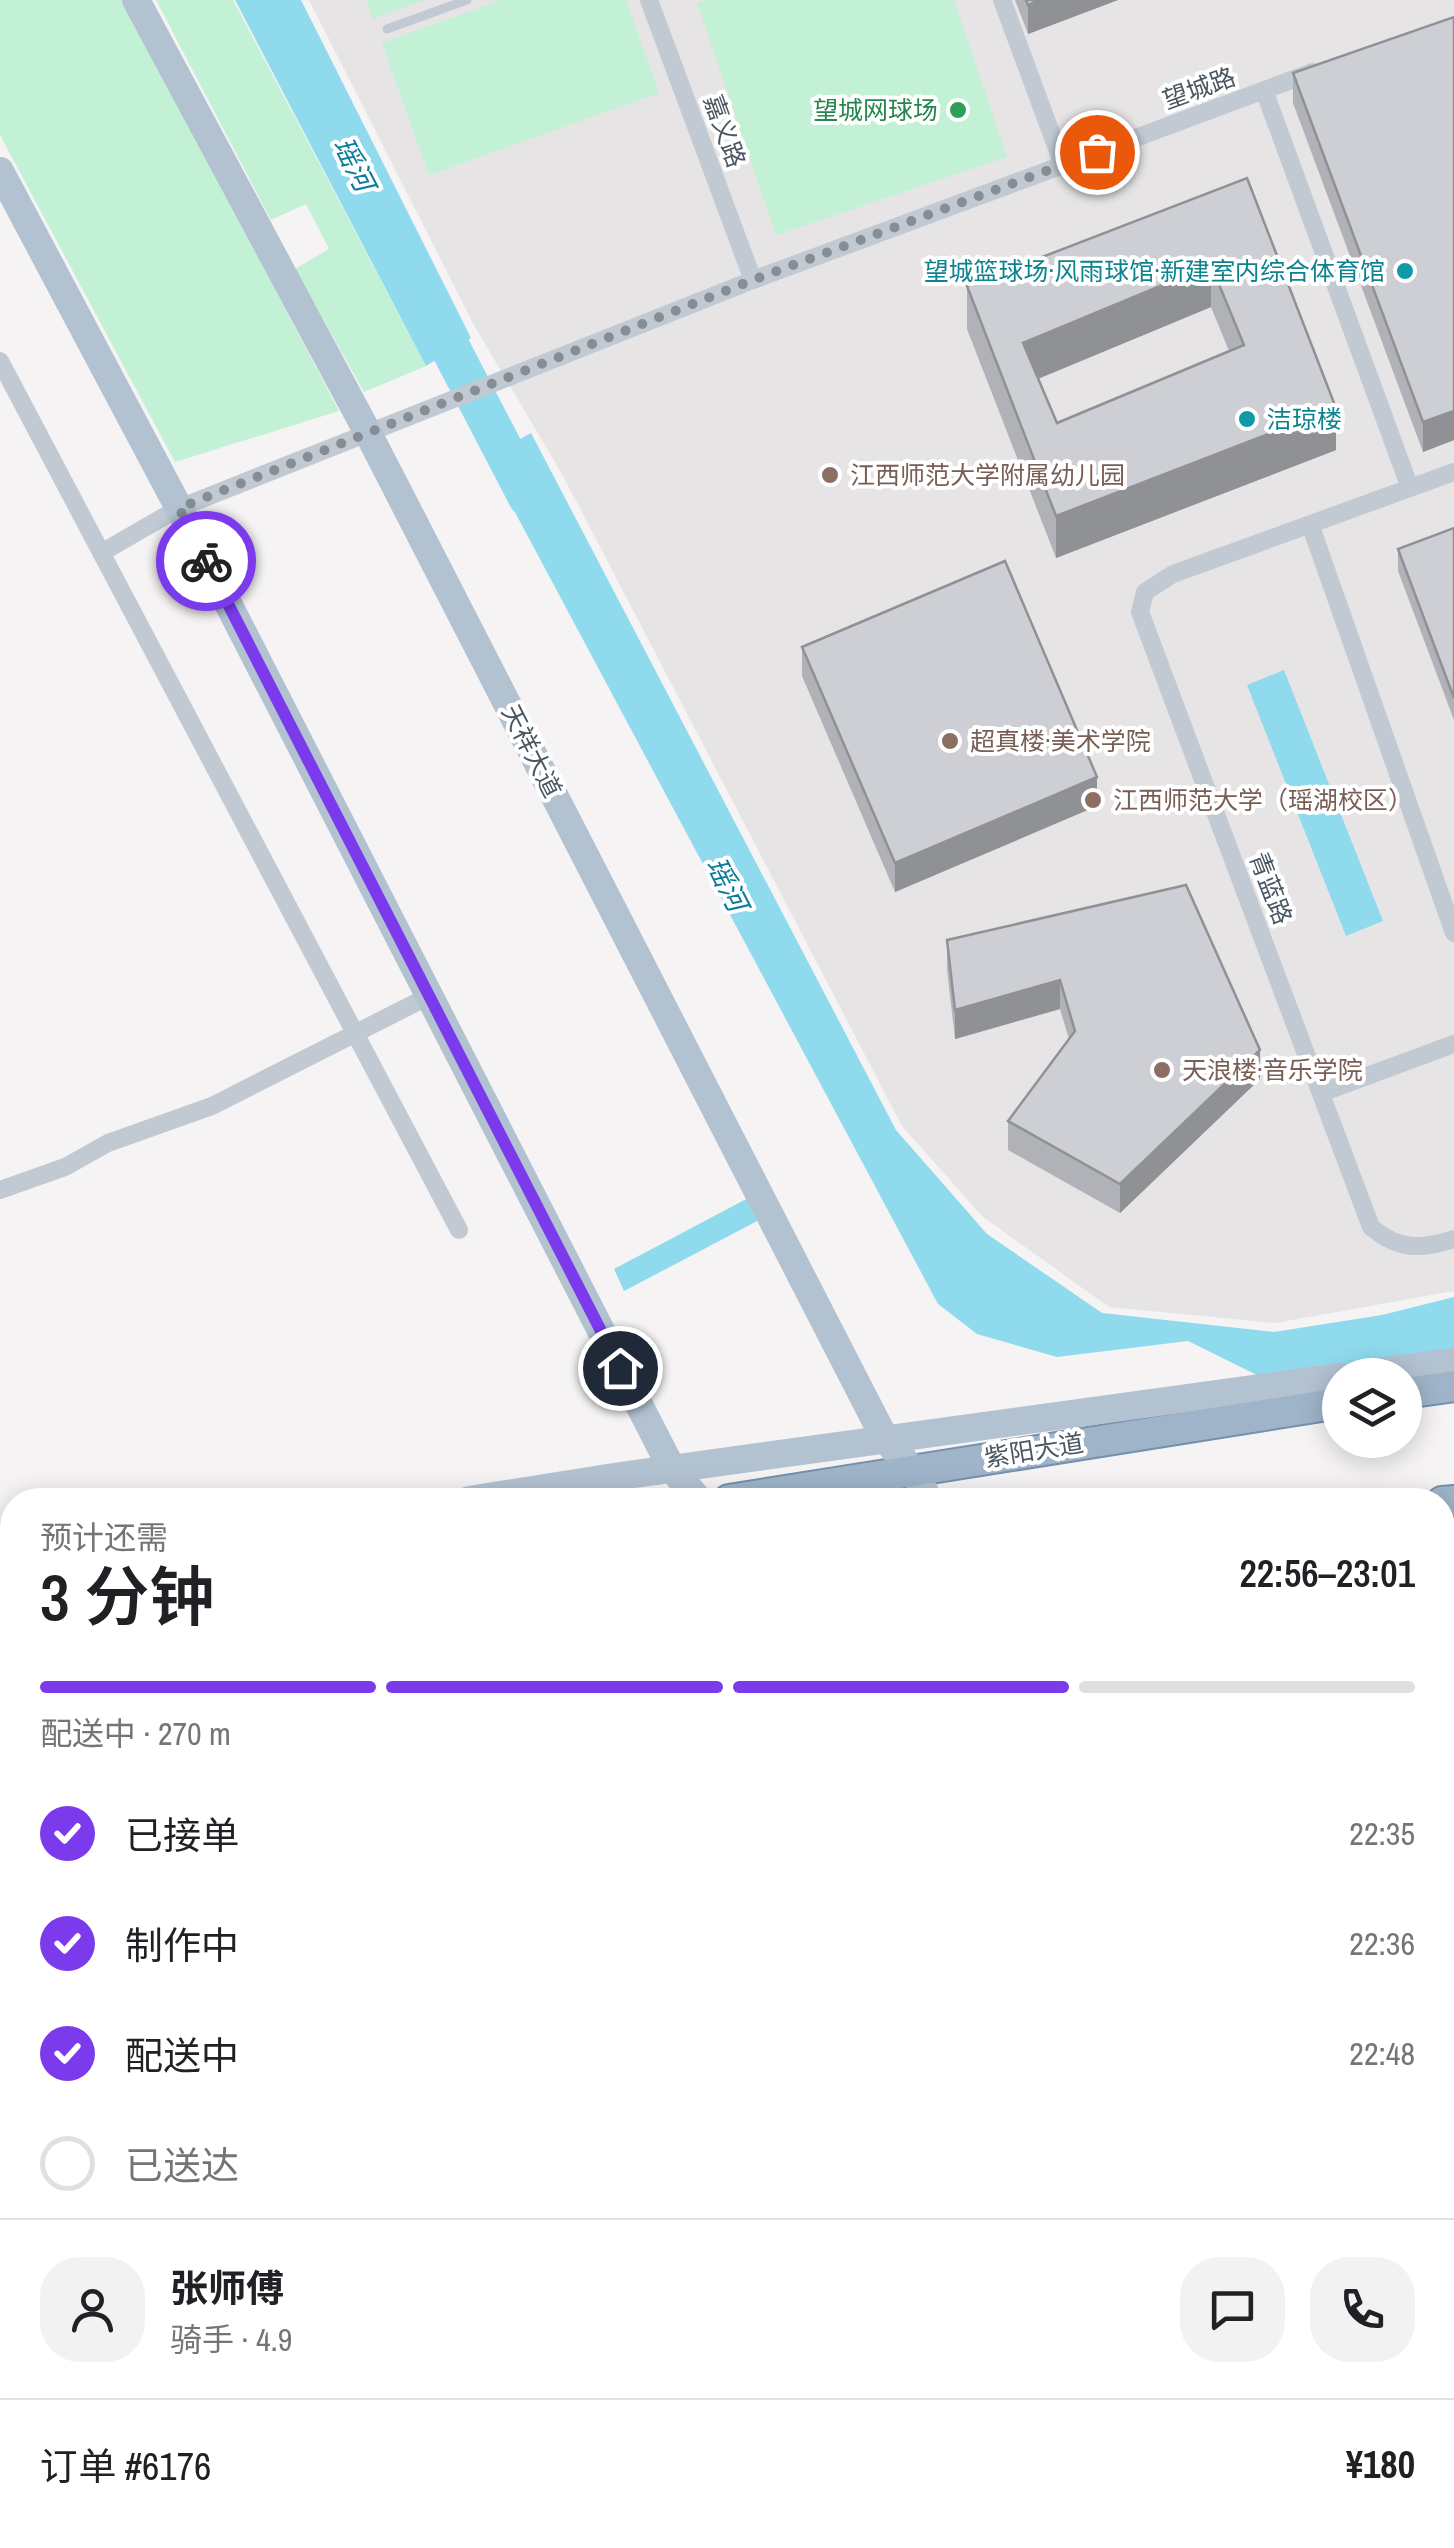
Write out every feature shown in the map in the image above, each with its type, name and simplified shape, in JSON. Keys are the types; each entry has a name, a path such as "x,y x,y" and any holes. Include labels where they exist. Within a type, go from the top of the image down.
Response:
{"highway":[{"path":"1422,1391 1454,1386"},
{"name":"紫阳大道","path":"803,1488 1322,1406"}],"main road":[{"name":"天祥大道","path":"136,0 368,432 885,1439 914,1470 923,1488"},
{"path":"0,171 179,508 672,1469 689,1488"},
{"path":"1422,1366 1454,1362"},
{"path":"548,1488 1322,1379"}],"street":[{"name":"嘉义路","path":"649,0 753,280"},
{"path":"1002,0 1064,165"},
{"name":"望城路","path":"102,553 179,508 368,432 753,280 1333,65"},
{"path":"1264,90 1410,488"},
{"path":"0,361 459,1230"},
{"name":"青蓝路","path":"1454,472 1173,574 1145,592 1140,612 1370,1227 1388,1242 1428,1248 1454,1239"},
{"path":"1310,524 1454,933"},
{"path":"0,1190 65,1167 108,1143 212,1106 429,996"},
{"path":"1321,1093 1454,1044"}],"lane":[{"path":"386,29 467,0"}],"shaded area":[{"name":"江西师范大学（瑶湖校区）","path":"309,0 1454,0 1454,1291 1275,1323 1109,1307 983,1217 902,1126 562,474 475,327"}],"green space":[{"path":"0,0 123,0 339,411 175,462 0,135"},
{"path":"156,0 233,0 426,366 364,392 295,269 329,249 306,204 271,220"},
{"path":"366,0 424,0 373,19"},
{"path":"501,0 626,0 659,93 429,175 382,43"},
{"path":"954,0 1007,157 776,235 697,3"}],"water":[{"path":"235,0 301,0 471,338 426,366"},
{"path":"531,433 896,1130 987,1234 1102,1313 1274,1332 1382,1315 1454,1297 1454,1350 1402,1358 1322,1358 1322,1370 1265,1379 1188,1341 1057,1357 977,1334 938,1304 486,458"},
{"path":"1284,670 1383,921 1346,936 1247,685"},
{"path":"752,1196 763,1218 624,1291 614,1269"}],"building":[{"name":"望城篮球场·风雨球馆·新建室内综合体育馆","path":"1454,17 1454,411 1423,422 1293,73"},
{"path":"1247,178 1336,408 1056,516 967,286","holes":["1211,265 1244,345 1057,423 1023,343"]},
{"path":"1454,528 1454,698 1398,549"},
{"name":"超真楼·美术学院","path":"1005,561 1097,777 895,863 802,647"},
{"name":"天浪楼·音乐学院","path":"1186,885 1260,1050 1120,1184 1008,1121 1075,1031 1060,980 955,1010 947,940"}],"waterway":[{"name":"瑶河","path":"428,305 528,497"}],"way so far":[{"path":"206,561 179,508 753,280 1097,152"}],"place":[{"name":"望城网球场","path":"958,110"},
{"name":"望城篮球场·风雨球馆·新建室内综合体育馆","path":"1405,271"},
{"name":"洁琼楼","path":"1247,419"},
{"name":"江西师范大学附属幼儿园","path":"830,475"},
{"name":"超真楼·美术学院","path":"950,741"},
{"name":"江西师范大学（瑶湖校区）","path":"1093,800"},
{"name":"天浪楼·音乐学院","path":"1162,1070"}],"route":[{"path":"206,561 620,1368"}]}
